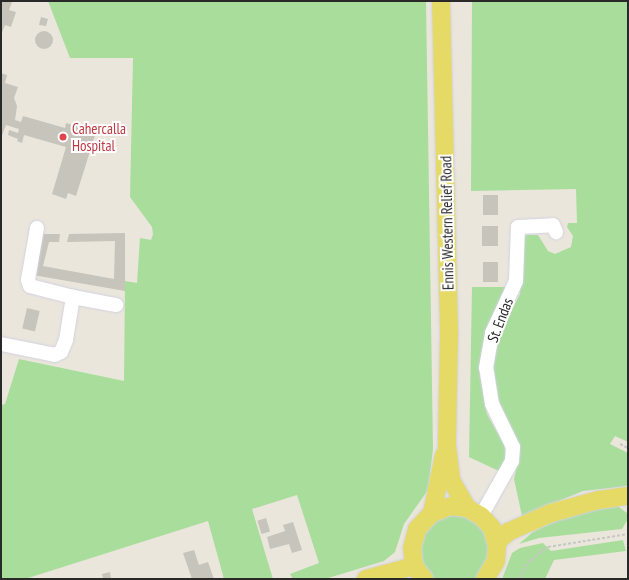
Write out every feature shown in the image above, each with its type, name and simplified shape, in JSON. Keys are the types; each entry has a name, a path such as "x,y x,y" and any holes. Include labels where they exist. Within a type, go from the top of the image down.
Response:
{"main road":[{"name":"Ennis Western Relief Road","path":"442,1 450,336 447,445 451,480 474,512 492,528 497,542"},
{"name":"Ennis Western Relief Road","path":"432,513 447,445"},
{"path":"484,579 496,561 497,542 508,532 551,514 598,500 628,496"},
{"path":"366,579 419,573 412,548 417,529 432,513 451,506 474,512"}],"street":[{"name":"St. Endas","path":"474,512 512,461 513,448 492,404 486,368 492,333 516,281 518,227 553,224 556,232"},
{"path":"37,228 28,280 30,286 73,297 116,305"},
{"path":"1,344 46,355 62,352 73,297"}],"path":[{"path":"620,444 628,448"},
{"path":"518,579 530,560 548,547 628,534"}],"green space":[{"path":"48,1 426,1 433,449 428,490 404,524 395,552 384,561 325,579 293,579 290,574 319,563 297,495 252,509 273,579 224,579 208,521 25,579 1,579 1,405 5,404 19,359 124,381 125,281 137,283 140,238 151,240 153,234 152,227 130,197 133,58 70,58"},
{"path":"472,1 628,1 628,442 615,436 610,444 628,453 628,486 583,491 522,516 514,479 520,453 495,391 492,368 496,342 520,294 523,240 526,235 538,235 548,251 555,254 571,247 573,236 567,227 568,223 577,223 576,189 471,191"},
{"path":"472,287 508,287 488,325 479,369 487,414 504,445 507,459 501,472 469,457"},
{"path":"615,504 627,513 628,519 622,529 539,538 519,544 534,531 569,515"},
{"path":"458,512 482,522 492,544 484,572 476,579 433,579 417,559 422,531 431,520"},
{"path":"623,540 626,551 554,560 545,579 502,579 512,553 520,548 543,543 551,551"}],"building":[{"path":"1,1 12,2 9,10 16,12 11,27 5,25 1,35"},
{"path":"41,17 48,19 46,26 39,25"},
{"path":"44,31 50,34 53,40 50,46 44,49 38,46 35,40 38,34"},
{"name":"Cahercalla Hospital","path":"1,73 7,75 5,83 18,87 14,98 17,106 15,120 21,122 23,116 65,128 66,123 96,132 76,196 68,193 66,199 52,194 66,147 24,135 22,143 17,141 18,139 8,135 9,130 18,133 19,129 6,125 1,138"},
{"path":"483,195 498,195 498,215 483,215"},
{"path":"482,226 498,226 498,246 482,246"},
{"path":"125,233 125,291 33,275 42,234 60,234 59,242 49,242 43,266 114,279 115,241 67,242 69,234"},
{"path":"483,262 498,262 498,282 483,282"},
{"path":"27,308 40,311 35,331 22,328"},
{"path":"266,518 270,531 261,534 257,521"},
{"path":"293,522 302,550 292,553 289,544 270,549 267,537 285,531 283,525"},
{"path":"194,550 199,565 208,562 214,579 192,579 183,553"},
{"path":"110,572 111,579 103,579 102,574"}],"place":[{"name":"Cahercalla Hospital","path":"63,137"}]}
